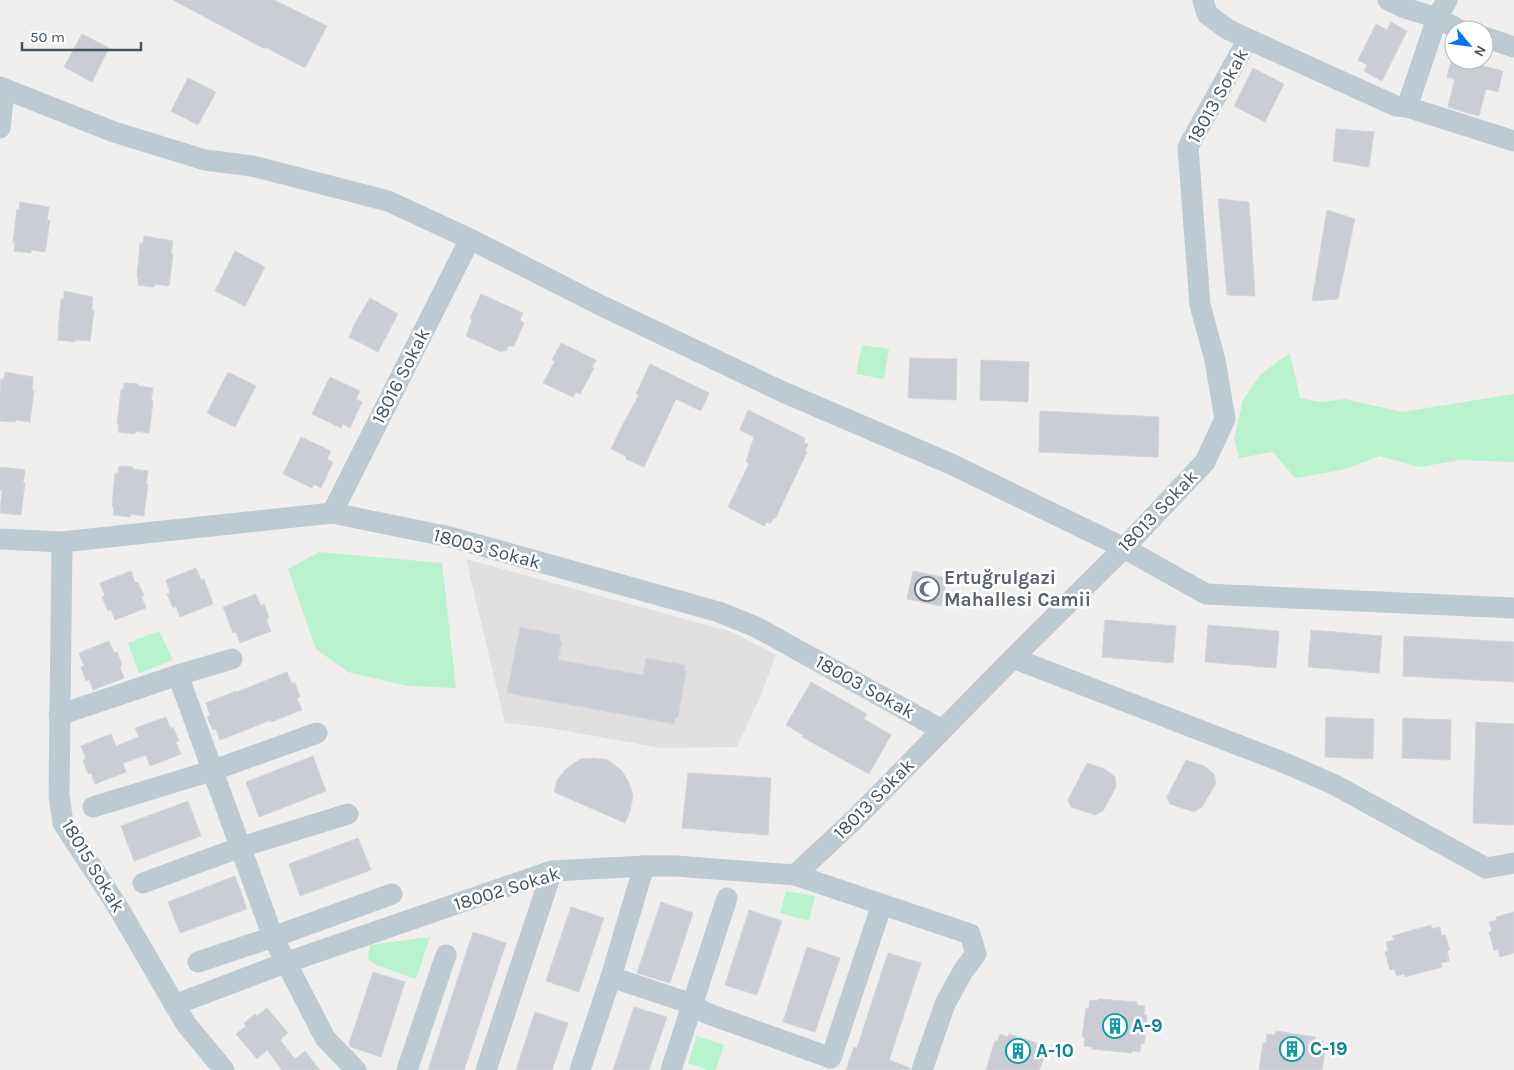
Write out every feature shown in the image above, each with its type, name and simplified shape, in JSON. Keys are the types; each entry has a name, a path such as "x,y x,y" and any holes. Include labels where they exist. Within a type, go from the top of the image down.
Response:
{"street":[{"path":"1203,0 1207,14 1227,29 1248,40 1396,106 1407,107 1514,141"},
{"path":"1388,0 1405,8 1442,9 1451,20"},
{"path":"1407,107 1442,9"},
{"name":"18013 Sokak","path":"795,875 855,819 1124,548 1205,462 1225,419 1215,360 1200,305 1188,147 1248,40"},
{"path":"1494,41 1514,47"},
{"path":"0,128 2,89 114,132 205,160 252,166 388,201 470,239 602,306 740,372 951,464 1124,548 1206,594 1514,608"},
{"name":"18016 Sokak","path":"332,513 470,239"},
{"name":"18003 Sokak","path":"0,539 62,542 332,513 450,538 720,612 756,627 942,730"},
{"name":"18015 Sokak","path":"62,542 59,796 63,823 116,904 186,1024 224,1070"},
{"path":"1013,658 1286,763 1327,781 1486,868 1514,863"},
{"path":"59,715 232,659"},
{"path":"178,675 273,937 326,1038 356,1070"},
{"path":"93,807 214,770 317,733"},
{"path":"143,883 241,847 348,814"},
{"path":"580,1070 611,977 644,866"},
{"name":"18002 Sokak","path":"174,1005 286,963 552,871 676,866 795,875 970,934 976,954 963,971 945,1004 922,1070"},
{"path":"486,1070 552,871"},
{"path":"198,962 392,894"},
{"path":"670,1070 727,898"},
{"path":"611,977 692,1004 706,1013 830,1058 882,904"},
{"path":"407,1070 446,955"}],"shaded area":[{"path":"466,559 732,632 776,655 760,697 737,747 661,748 550,728 505,723"}],"green space":[{"path":"862,345 889,349 884,379 856,374"},
{"path":"1290,353 1300,398 1320,402 1345,399 1402,412 1514,394 1514,462 1461,460 1419,467 1380,456 1342,470 1295,478 1273,452 1239,458 1234,439 1243,400 1261,374"},
{"path":"319,552 442,563 456,688 408,686 348,672 316,649 288,569"},
{"path":"159,631 173,660 139,673 128,643"},
{"path":"786,891 815,896 809,921 780,913"},
{"path":"430,937 416,979 376,965 368,959 370,945"},
{"path":"697,1036 724,1045 716,1070 708,1070 688,1063"}],"building":[{"path":"173,0 274,0 327,26 305,68"},
{"path":"1391,22 1407,31 1382,81 1364,71 1367,65 1358,60 1376,24 1387,30"},
{"path":"82,34 109,48 92,82 64,67"},
{"path":"1253,68 1284,84 1265,122 1234,106"},
{"path":"1494,69 1503,71 1498,92 1486,89 1479,116 1448,107 1455,79 1447,77 1449,70"},
{"path":"188,78 216,92 198,125 171,111"},
{"path":"1336,129 1374,132 1369,167 1333,161"},
{"path":"1218,199 1249,202 1255,296 1227,295"},
{"path":"20,202 49,207 47,220 50,221 45,252 31,250 31,253 14,251 15,243 13,243 17,209 19,210"},
{"path":"1327,210 1355,219 1338,299 1312,301"},
{"path":"144,236 173,241 169,286 155,284 154,287 138,285 140,243 143,244"},
{"path":"235,251 265,267 245,306 215,291"},
{"path":"64,291 93,297 92,310 94,310 90,341 58,340 61,299 64,299"},
{"path":"481,294 523,313 520,320 524,323 514,346 508,346 506,351 503,350 502,352 466,336 472,320 470,318"},
{"path":"370,298 398,314 378,352 349,337"},
{"path":"561,343 596,360 592,367 594,368 580,394 576,392 573,397 543,383 555,361 552,360"},
{"path":"910,358 957,359 956,400 908,398"},
{"path":"981,360 1029,362 1028,402 980,400"},
{"path":"650,364 709,393 701,411 676,399 644,467 626,459 626,456 611,449 639,395 636,394"},
{"path":"5,372 33,377 32,390 34,390 30,422 16,420 15,422 0,421 1,379 4,379"},
{"path":"228,372 256,386 235,427 207,413"},
{"path":"330,377 360,391 356,399 362,402 350,428 343,424 341,428 312,414"},
{"path":"124,383 153,388 149,433 135,431 135,434 118,432 119,424 117,424 121,390 123,390"},
{"path":"748,410 805,438 804,443 808,444 805,451 807,452 775,519 770,524 767,522 764,526 728,507 749,464 746,462 754,437 740,430"},
{"path":"1040,411 1159,417 1158,457 1039,452"},
{"path":"301,437 331,451 327,459 333,462 321,488 314,484 312,488 283,474"},
{"path":"119,466 148,471 144,516 130,514 130,517 113,515 115,473 118,473"},
{"path":"0,467 25,470 21,515 0,513 2,490 0,490"},
{"path":"196,568 201,580 204,579 213,604 180,617 176,606 173,608 167,594 170,593 166,580"},
{"path":"131,571 135,583 138,582 144,596 141,596 146,608 115,620 111,610 108,611 102,597 105,596 100,583"},
{"name":"Ertuğrulgazi Mahallesi Camii","path":"913,571 947,578 941,606 907,599"},
{"path":"256,594 261,606 264,604 269,618 266,619 271,631 240,643 236,632 233,633 223,607"},
{"path":"1105,620 1176,626 1173,663 1102,657"},
{"path":"1208,625 1279,631 1276,668 1205,662"},
{"path":"520,627 560,635 559,641 562,642 558,660 643,675 646,658 685,665 684,671 686,671 678,718 676,717 674,724 507,693"},
{"path":"1311,630 1382,636 1379,673 1308,667"},
{"path":"1404,636 1514,642 1514,682 1403,676"},
{"path":"109,641 114,653 117,652 124,678 93,690 89,679 86,681 81,667 84,666 79,653"},
{"path":"287,672 292,684 295,683 300,697 297,698 302,710 220,740 216,729 213,730 207,717 210,715 206,703"},
{"path":"811,682 867,714 864,719 891,735 869,774 802,737 803,735 786,725"},
{"path":"166,717 179,741 176,742 181,754 150,766 146,755 123,763 126,772 95,784 91,773 88,774 83,760 86,759 81,746 111,734 116,746 139,737 135,728"},
{"path":"1326,717 1374,719 1373,759 1325,757"},
{"path":"1403,718 1451,720 1450,760 1402,758"},
{"path":"1476,722 1514,724 1514,825 1473,823"},
{"path":"313,756 326,791 259,817 246,782"},
{"path":"580,759 608,760 622,771 629,783 633,796 625,823 554,792 557,780 566,769"},
{"path":"1186,760 1204,766 1214,774 1216,783 1202,807 1194,812 1170,804 1167,797"},
{"path":"1087,763 1105,769 1115,777 1116,787 1103,811 1095,815 1071,807 1068,800"},
{"path":"688,773 771,778 768,835 682,828"},
{"path":"188,801 201,836 134,861 121,826"},
{"path":"358,838 371,870 300,896 289,864"},
{"path":"235,876 247,909 180,933 168,902"},
{"path":"661,902 693,913 670,983 637,973"},
{"path":"571,907 604,918 579,992 546,981"},
{"path":"749,910 782,921 757,995 725,985"},
{"path":"1514,912 1514,953 1500,957 1498,949 1494,951 1489,932 1492,931 1489,922 1497,920 1496,917"},
{"path":"1431,925 1432,929 1440,927 1442,936 1445,935 1450,950 1447,951 1449,961 1441,963 1442,967 1405,977 1404,974 1397,976 1394,969 1390,970 1385,952 1388,951 1386,942 1394,940 1392,936"},
{"path":"473,932 506,943 464,1070 428,1070"},
{"path":"807,947 840,958 815,1032 783,1022"},
{"path":"888,953 921,963 889,1060 910,1068 910,1070 846,1070 854,1047 857,1048"},
{"path":"373,972 405,982 381,1057 351,1047 349,1044"},
{"name":"A-9","path":"1098,999 1137,1002 1137,1005 1145,1006 1144,1014 1147,1015 1144,1044 1141,1043 1140,1052 1092,1049 1092,1047 1084,1046 1085,1037 1082,1037 1086,1008 1089,1008 1090,1000 1098,1001"},
{"path":"634,1007 667,1017 649,1070 613,1070"},
{"path":"267,1008 288,1033 280,1040 295,1059 305,1051 320,1070 282,1070 267,1050 257,1059 236,1034 246,1026 244,1023 255,1014 257,1016"},
{"path":"535,1012 568,1023 552,1070 516,1070"},
{"name":"C-19","path":"1276,1031 1316,1037 1315,1041 1323,1042 1321,1051 1325,1051 1322,1070 1259,1070 1263,1043 1266,1043 1267,1034 1275,1035"},
{"name":"A-10","path":"1000,1034 1008,1037 1009,1034 1037,1043 1036,1045 1044,1049 1041,1056 1044,1057 1039,1070 986,1070 995,1041 998,1041"}],"place":[{"name":"Ertuğrulgazi Mahallesi Camii","path":"927,589"},
{"name":"A-9","path":"1115,1026"},
{"name":"C-19","path":"1292,1049"},
{"name":"A-10","path":"1018,1051"}]}
